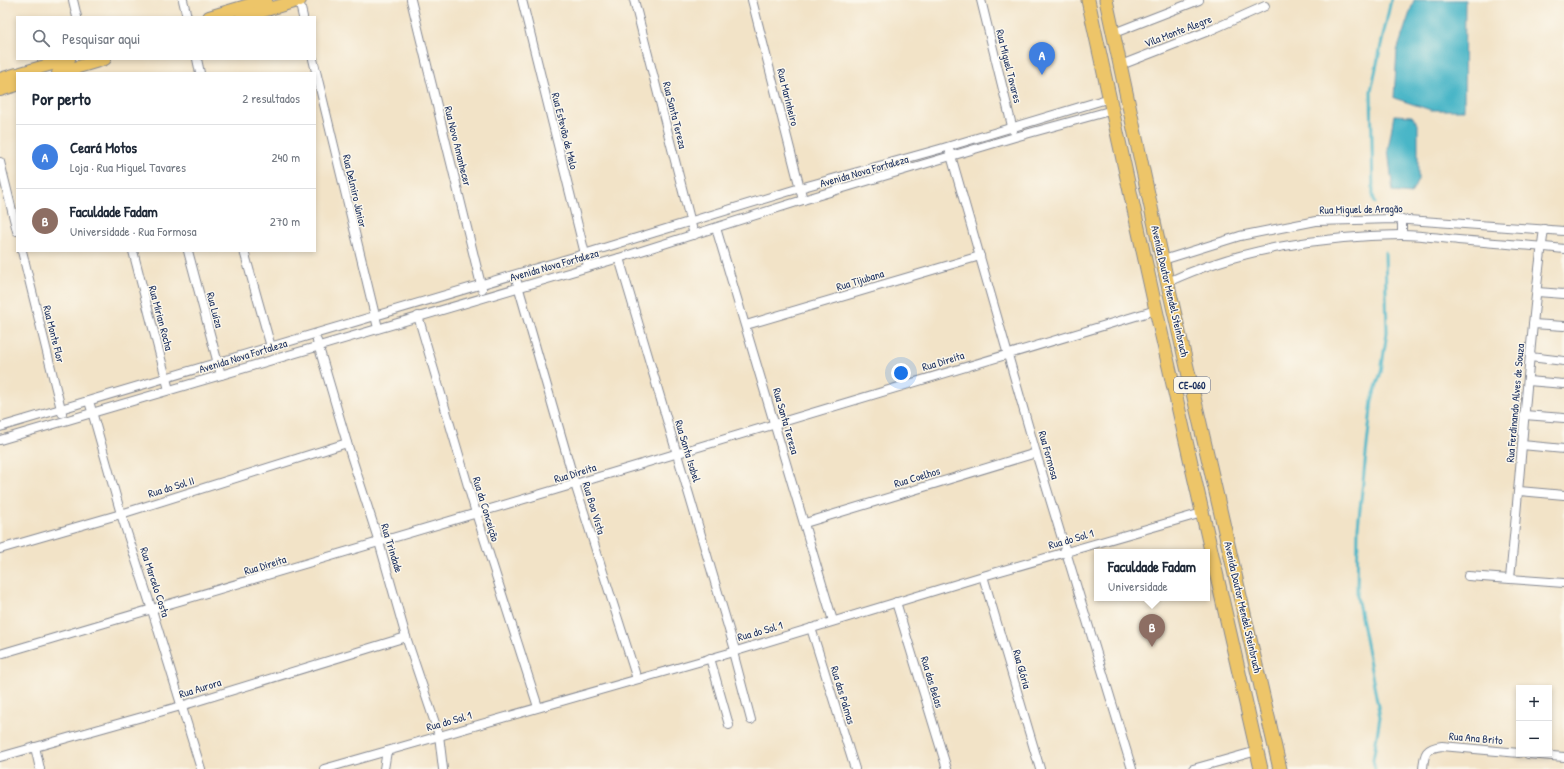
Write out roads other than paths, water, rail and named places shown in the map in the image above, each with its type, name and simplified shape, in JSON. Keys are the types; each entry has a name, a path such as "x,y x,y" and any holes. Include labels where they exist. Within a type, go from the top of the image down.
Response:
{"highway":[{"name":"Avenida Doutor Mendel Steinbruch","path":"1088,0 1156,310 1261,769"},
{"name":"Avenida Doutor Mendel Steinbruch","path":"1106,0 1162,260 1280,769"}],"main road":[{"path":"212,16 266,0"},
{"path":"245,16 299,0"},
{"path":"24,72 66,60"},
{"path":"65,72 87,69 103,60"},
{"path":"0,79 16,74"},
{"path":"0,90 16,85"}],"street":[{"path":"73,0 77,16"},
{"path":"183,0 187,16"},
{"path":"299,0 303,16"},
{"name":"Rua Novo Amanhecer","path":"411,0 484,297"},
{"name":"Rua Estevão de Melo","path":"522,0 588,266"},
{"name":"Rua Santa Tereza","path":"634,0 694,235"},
{"name":"Rua Marinheiro","path":"752,0 803,200"},
{"name":"Rua Miguel Tavares","path":"981,0 1015,137"},
{"path":"1114,33 1198,0"},
{"name":"Vila Monte Alegre","path":"1120,65 1211,30 1265,6"},
{"path":"197,60 200,72"},
{"name":"Rua Delmiro Júnior","path":"313,60 378,328"},
{"name":"Avenida Nova Fortaleza","path":"0,427 515,275 800,188 948,147 1013,127 1112,104"},
{"name":"Avenida Nova Fortaleza","path":"0,440 518,286 618,258 803,200 1015,137 1112,104"},
{"name":"Rua Formosa","path":"948,147 1036,453 1132,769"},
{"path":"0,162 16,227"},
{"path":"1402,219 1402,235"},
{"name":"Rua Miguel de Aragão","path":"1162,260 1240,236 1316,221 1402,219 1564,231"},
{"name":"Rua Santa Tereza","path":"716,228 833,620"},
{"name":"Rua Ferdinando Alves de Souza","path":"1510,578 1519,491 1524,415 1536,292 1544,229"},
{"path":"1168,282 1194,270 1254,253 1310,242 1366,237 1402,235 1564,249"},
{"name":"Rua Monte Flor","path":"22,252 65,421"},
{"name":"Rua Mirian Rocha","path":"133,252 169,390"},
{"name":"Rua Luíza","path":"188,252 221,375"},
{"path":"244,252 271,347"},
{"name":"Rua Tijubana","path":"746,325 980,256"},
{"name":"Rua Santa Isabel","path":"618,258 677,453 734,651 751,720"},
{"name":"Rua Boa Vista","path":"515,275 575,484 637,679"},
{"path":"1536,292 1564,294"},
{"name":"Rua Direita","path":"0,654 1156,310"},
{"name":"Rua da Conceição","path":"418,316 476,513 538,706"},
{"path":"1533,324 1564,326"},
{"name":"Rua Trindade","path":"315,334 347,443 379,542 406,637 439,735 443,769"},
{"path":"1530,358 1564,361"},
{"path":"1528,381 1564,384"},
{"name":"Rua Marcelo Costa","path":"89,401 121,514 201,769"},
{"path":"1524,415 1564,418"},
{"name":"Rua do Sol II","path":"0,549 121,514 347,443"},
{"path":"1522,445 1564,449"},
{"name":"Rua Coelhos","path":"805,523 1036,453"},
{"path":"1519,491 1564,495"},
{"name":"Rua do Sol 1","path":"324,769 538,706 710,658 833,620 1202,513"},
{"name":"Rua Glória","path":"983,576 1040,769"},
{"path":"1468,576 1564,583"},
{"name":"Rua das Belas","path":"896,602 947,769"},
{"name":"Rua das Palmas","path":"811,628 855,769"},
{"name":"Rua Aurora","path":"0,757 180,706 406,637"},
{"path":"710,658 729,725"},
{"name":"Rua Ana Brito","path":"1423,769 1426,754 1429,750 1435,747 1442,746 1516,753"},
{"path":"35,747 40,769"},
{"path":"384,769 387,751"},
{"path":"1193,769 1257,751"},
{"path":"1552,756 1564,757"}],"water":[{"path":"1414,0 1465,0 1464,110 1431,110 1394,98 1397,51"},
{"path":"1394,115 1412,116 1418,124 1418,180 1411,194 1393,192 1388,149"}],"waterway":[{"path":"1375,203 1373,195 1371,91 1391,0"},
{"path":"1375,769 1373,760 1380,717 1357,596 1358,527 1372,400 1381,372 1387,332 1385,252"}],"place":[{"name":"Ceará Motos","path":"1042,75"},
{"name":"Faculdade Fadam","path":"1152,647"}]}
